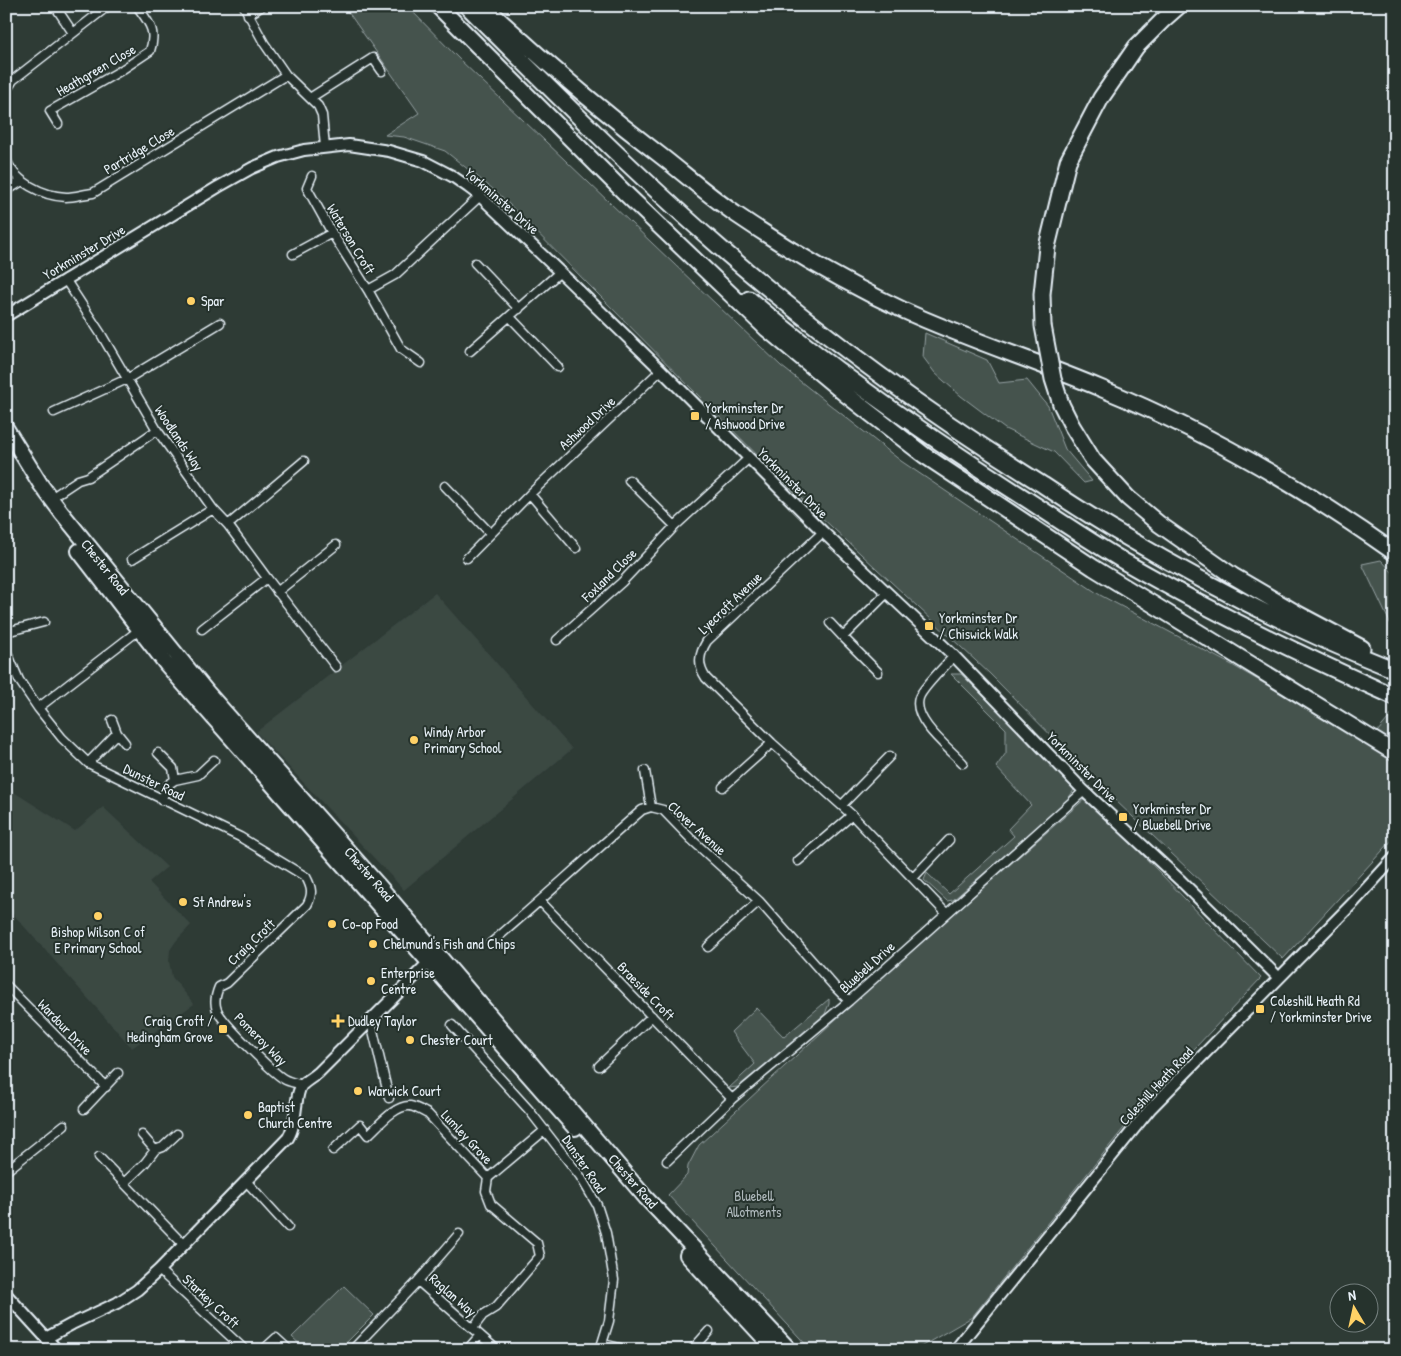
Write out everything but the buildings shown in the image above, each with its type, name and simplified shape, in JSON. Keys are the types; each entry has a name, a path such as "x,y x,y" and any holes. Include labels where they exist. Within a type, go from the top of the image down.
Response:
{"highway":[{"path":"438,6 625,193 767,329 844,393 924,455 1094,568 1395,753"},
{"path":"468,6 629,165 719,247 814,325 892,384 974,442 1124,537 1219,589 1332,645 1395,670"},
{"path":"484,6 604,113 736,214 786,247 904,310 1100,388 1213,440 1279,475 1348,519 1395,553"},
{"path":"1179,6 1136,47 1101,98 1068,160 1047,247 1042,294 1043,326 1052,379 1061,404 1072,426 1093,460 1128,498 1159,524 1233,576 1298,614 1395,665"},
{"path":"625,193 790,333 876,400 970,463 1124,561 1319,663 1395,697"},
{"name":"Chester Road","path":"6,428 51,498 94,555 207,692 653,1217 775,1350"},
{"name":"Chester Road","path":"6,444 58,522 166,664 433,958 646,1198 790,1350"}],"street":[{"path":"55,6 73,33"},
{"path":"6,91 13,80 108,6"},
{"name":"Heathgreen Close","path":"58,124 50,111 120,71 150,51 154,37 152,28 137,6"},
{"path":"244,6 264,43 286,75 318,106 322,115 325,147"},
{"path":"248,15 262,6"},
{"path":"310,98 373,58 382,71"},
{"name":"Partridge Close","path":"6,159 22,181 47,193 66,197 93,193 286,75"},
{"name":"Yorkminster Drive","path":"6,316 252,168 284,155 325,147 370,147 423,161 452,176 480,196 560,272 823,532 954,656 1084,791 1279,978"},
{"name":"Waterson Croft","path":"312,176 307,188 332,234 368,290 395,275 480,196"},
{"path":"6,191 22,181"},
{"path":"293,254 332,234"},
{"path":"475,264 519,309"},
{"path":"470,351 560,272"},
{"name":"Woodlands Way","path":"65,279 101,334 157,430 213,509 228,525 266,578 336,667"},
{"path":"368,290 401,349 421,363"},
{"path":"510,316 558,367"},
{"path":"54,412 127,379 220,324"},
{"name":"Ashwood Drive","path":"467,558 530,494 661,370"},
{"path":"51,498 78,480 88,477 157,430"},
{"name":"Foxland Close","path":"557,640 622,582 675,526 749,458"},
{"path":"228,525 304,461"},
{"path":"629,480 675,526"},
{"path":"445,486 490,533"},
{"path":"530,494 576,548"},
{"path":"132,559 213,509"},
{"name":"Lyecroft Avenue","path":"823,532 708,641 702,649 700,660 702,672 772,743 852,814 946,913"},
{"path":"277,592 336,545"},
{"path":"202,629 266,578"},
{"path":"842,637 887,593"},
{"path":"6,632 44,622"},
{"path":"830,623 878,672"},
{"path":"38,708 139,630"},
{"name":"Dunster Road","path":"6,650 19,680 38,708 62,738 88,763 240,837 306,877 311,887 311,896 307,905"},
{"path":"954,656 925,688 919,697 919,708 923,721 963,763"},
{"path":"112,720 117,733 124,743"},
{"path":"88,763 117,733"},
{"path":"723,787 772,743"},
{"path":"158,752 173,768 175,780"},
{"path":"842,805 890,756"},
{"path":"162,800 169,784 175,780 198,776 214,760"},
{"path":"646,770 651,807"},
{"name":"Bluebell Drive","path":"667,1161 732,1099 849,1001 1084,791"},
{"name":"Clover Avenue","path":"491,943 541,902 642,810 651,807 663,810 691,839 759,901 849,1001"},
{"path":"798,861 852,814"},
{"path":"912,878 949,840"},
{"name":"Coleshill Heath Road","path":"955,1350 1150,1109 1355,902 1395,856"},
{"path":"708,947 759,901"},
{"name":"Braeside Croft","path":"541,902 732,1099"},
{"name":"Craig Croft","path":"215,998 218,988 227,983 307,905"},
{"path":"46,1338 122,1301 159,1270 288,1138 293,1129 298,1097 302,1085 318,1073 371,1022 433,958"},
{"name":"Wardour Drive","path":"6,985 106,1087"},
{"name":"Pomeroy Way","path":"215,998 216,1010 239,1037 274,1072 284,1079 302,1085"},
{"path":"599,1066 652,1016"},
{"path":"371,1022 390,1098"},
{"name":"Dunster Road","path":"452,1025 529,1110 580,1176 597,1205 606,1233 614,1280 611,1311 601,1347"},
{"path":"84,1109 118,1073"},
{"name":"Lumley Grove","path":"333,1150 360,1125 368,1135 399,1108 416,1107 428,1114 488,1178"},
{"path":"6,1171 64,1125"},
{"path":"488,1178 545,1130"},
{"path":"124,1183 145,1164 155,1150 163,1147 177,1134"},
{"path":"142,1135 155,1150"},
{"path":"99,1157 183,1244"},
{"name":"Raglan Way","path":"473,1328 483,1315 496,1307 540,1256 537,1243 491,1204 486,1191 488,1178"},
{"path":"246,1181 288,1227"},
{"path":"418,1281 458,1234"},
{"name":"Starkey Croft","path":"159,1270 245,1350"},
{"name":"Raglan Way","path":"352,1350 418,1281 497,1350"},
{"path":"6,1294 57,1350"},
{"path":"692,1350 709,1331"},
{"path":"467,1350 480,1335"},
{"path":"263,1350 276,1338 289,1350"},
{"path":"601,1347 620,1348 622,1350"}],"shaded area":[{"name":"Windy Arbor Primary School","path":"435,593 572,749 404,890 256,732"},
{"name":"Bishop Wilson C of E Primary School","path":"6,787 75,831 103,807 167,867 149,882 191,925 170,950 169,961 172,977 194,1004 132,1048 6,906"}],"green space":[{"path":"344,6 407,6 459,59 781,366 901,461 1100,595 1232,665 1369,744 1395,764 1395,837 1283,959 1115,800 990,674 790,488 499,194 445,151 404,137 385,135 419,113"},
{"path":"925,333 987,360 999,383 1027,380 1048,406 1065,449 1092,481 1084,483 1054,452 1005,429 961,396 935,373 923,357"},
{"path":"1381,560 1395,575 1395,628 1392,627 1362,564"},
{"path":"951,674 961,674 1073,786 1074,790 1066,802 953,900 947,901 924,880 927,873 949,894 1014,836 1008,829 1031,805 996,767 1006,753 1006,729"},
{"path":"1395,712 1395,743 1377,732"},
{"name":"Bluebell Allotments","path":"1087,797 1261,978 1148,1098 972,1317 917,1349 811,1350 668,1195 687,1175 688,1166 699,1145 895,965"},
{"path":"829,999 825,1014 738,1087 729,1088 755,1064 731,1032 756,1008 784,1037"},
{"path":"344,1286 374,1315 339,1350 306,1350 292,1337"}],"place":[{"name":"Spar","path":"191,301"},
{"name":"Yorkminster Dr / Ashwood Drive","path":"695,416"},
{"name":"Yorkminster Dr / Chiswick Walk","path":"929,626"},
{"name":"Windy Arbor Primary School","path":"414,740"},
{"name":"Yorkminster Dr / Bluebell Drive","path":"1123,817"},
{"name":"St Andrew's","path":"183,902"},
{"name":"Bishop Wilson C of E Primary School","path":"98,916"},
{"name":"Co-op Food","path":"332,924"},
{"name":"Chelmund's Fish and Chips","path":"373,944"},
{"name":"Enterprise Centre","path":"371,981"},
{"name":"Coleshill Heath Rd / Yorkminster Drive","path":"1260,1009"},
{"name":"Dudley Taylor","path":"338,1021"},
{"name":"Craig Croft / Hedingham Grove","path":"223,1029"},
{"name":"Chester Court","path":"410,1040"},
{"name":"Warwick Court","path":"358,1091"},
{"name":"Baptist Church Centre","path":"248,1115"}]}
